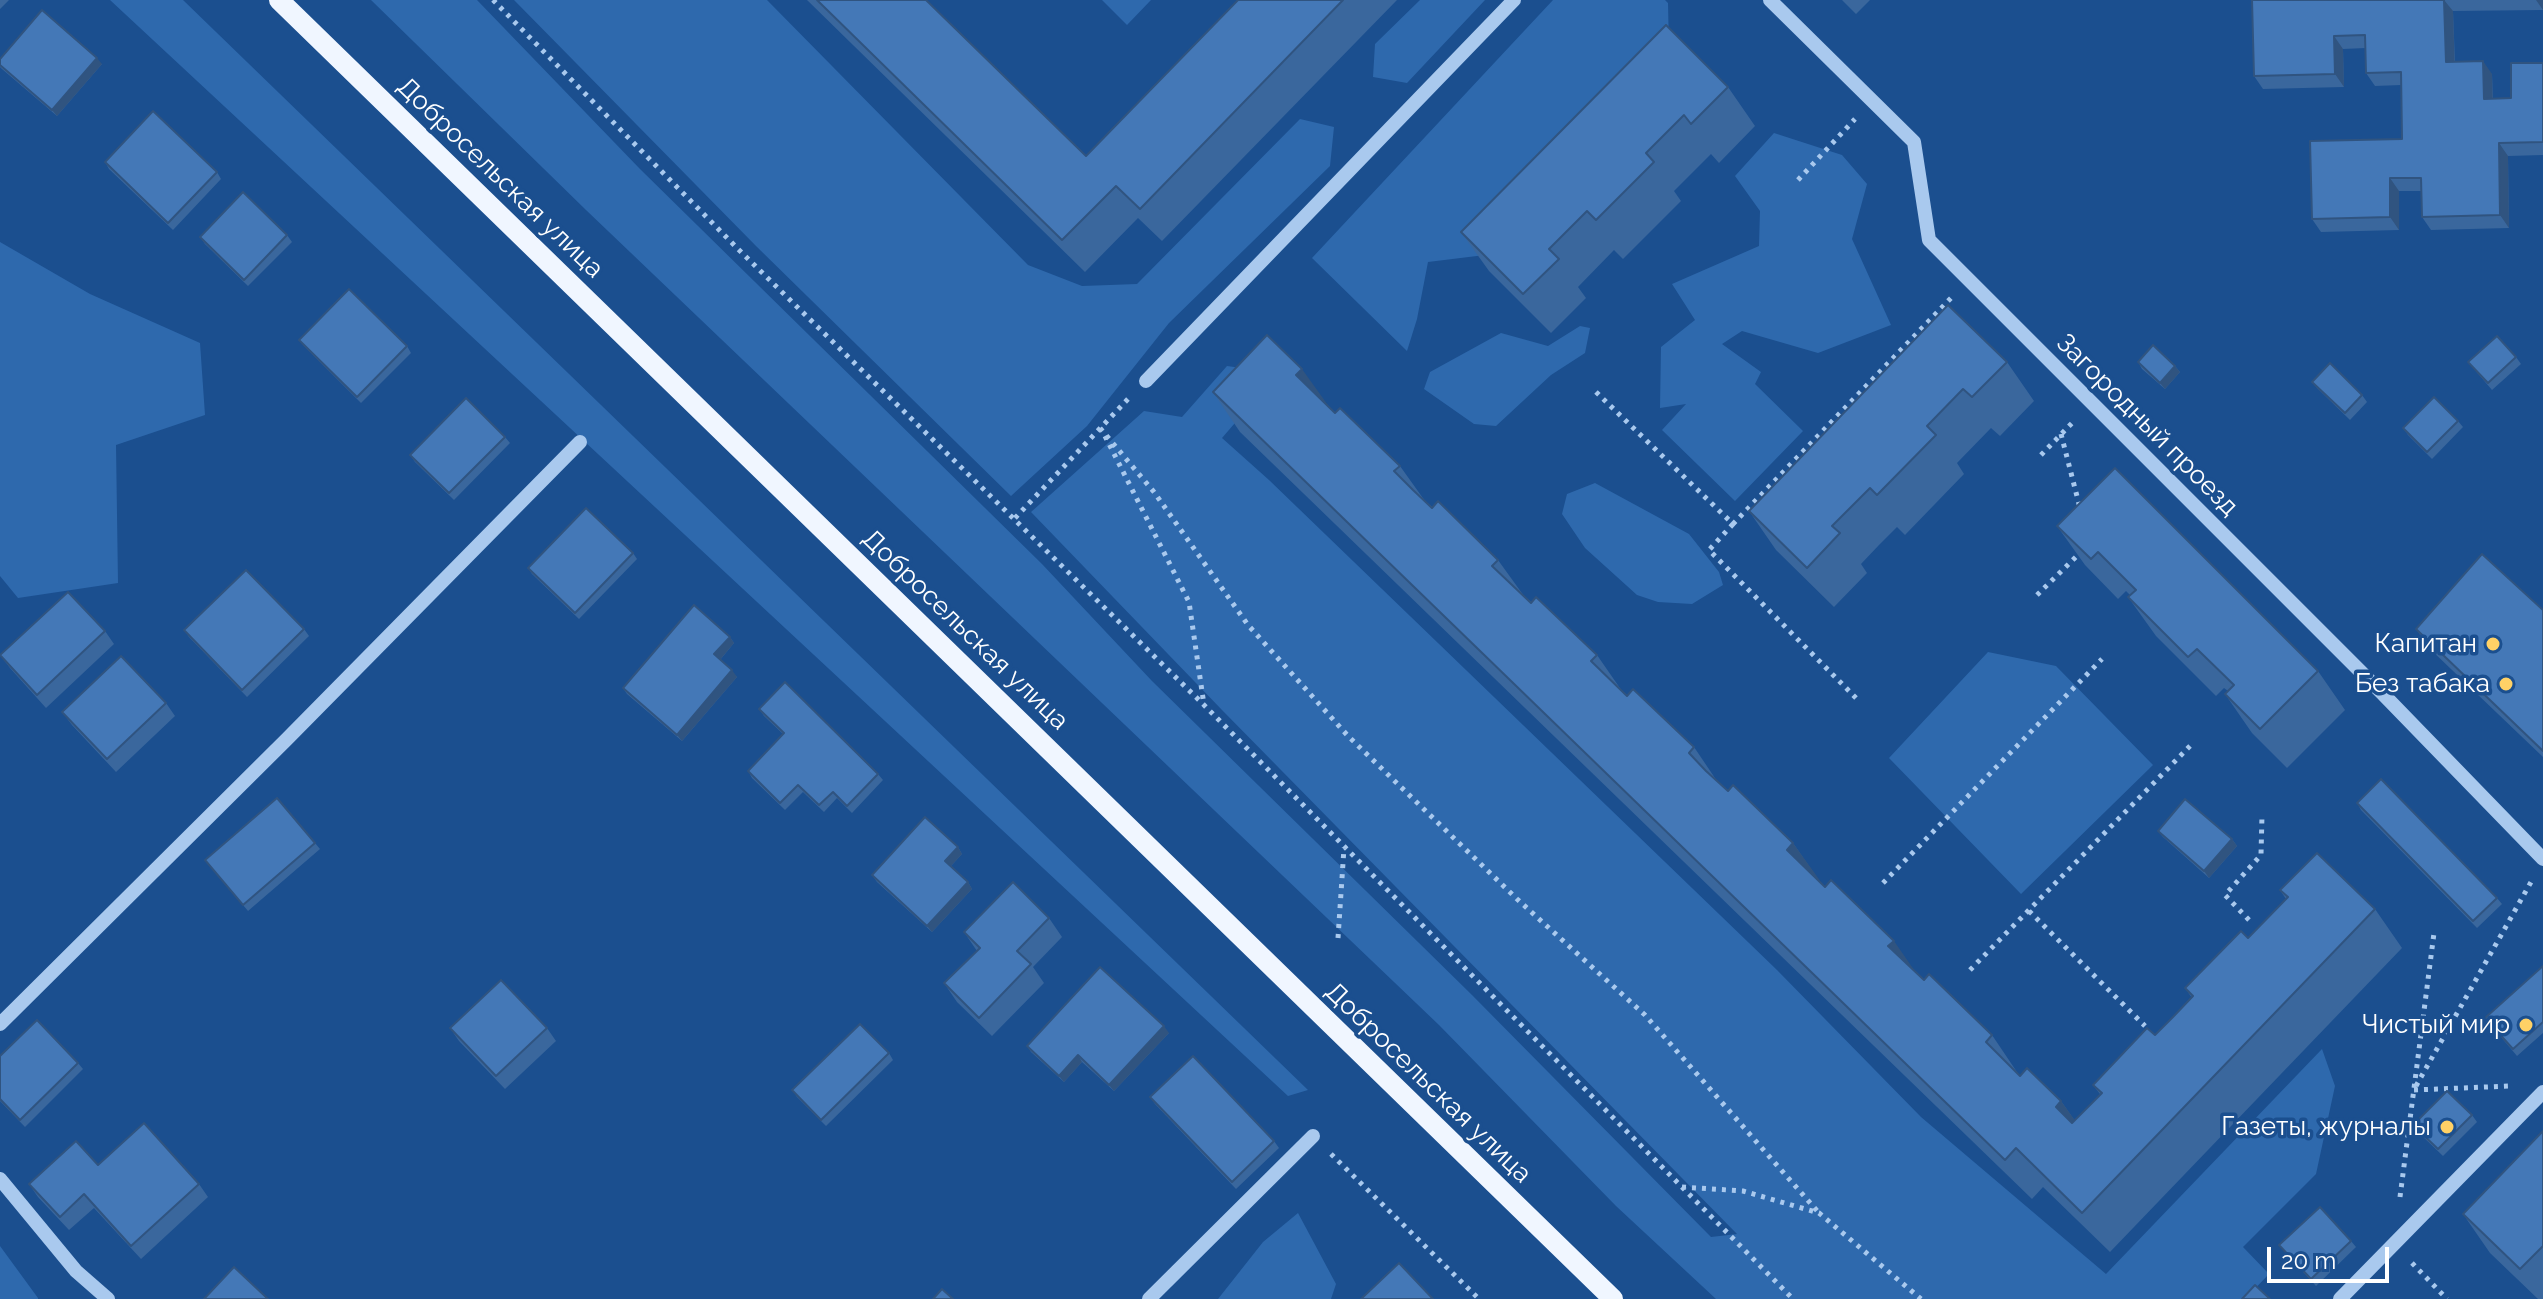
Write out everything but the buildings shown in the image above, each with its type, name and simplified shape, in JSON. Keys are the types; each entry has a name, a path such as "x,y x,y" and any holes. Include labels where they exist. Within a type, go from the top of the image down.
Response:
{"main road":[{"name":"Добросельская улица","path":"279,0 1613,1299"}],"street":[{"path":"1146,381 1514,0"},
{"name":"Загородный проезд","path":"1770,0 1914,142 1929,240 2382,693 2543,859"},
{"path":"0,1024 580,442"},
{"path":"2340,1299 2543,1092"},
{"path":"1149,1299 1313,1136"},
{"path":"0,1179 76,1271 108,1299"}],"path":[{"path":"493,0 737,248 1204,705 1793,1299"},
{"path":"1798,180 1872,101"},
{"path":"1856,698 1709,550 1968,280"},
{"path":"1015,518 1146,381"},
{"path":"1596,392 1733,524"},
{"path":"2041,455 2091,403"},
{"path":"1100,428 1189,602 1204,705"},
{"path":"1100,428 1154,492 1248,625 1348,736 1517,899 1645,1015 1819,1213 1921,1299"},
{"path":"2061,434 2082,517"},
{"path":"2037,595 2089,544"},
{"path":"1883,883 2102,659"},
{"path":"1970,970 2191,745"},
{"path":"2249,920 2225,895 2261,855 2262,815"},
{"path":"1338,938 1344,847"},
{"path":"2414,1090 2535,873"},
{"path":"2029,911 2145,1026"},
{"path":"2434,933 2393,1245 2447,1299"},
{"path":"2414,1090 2514,1086"},
{"path":"1313,1136 1479,1299"},
{"path":"1682,1187 1743,1191 1819,1213"}],"shaded area":[{"path":"110,0 183,0 1308,1090 1288,1096"},
{"path":"371,0 477,0 640,169 1042,564 1152,681 1472,995 1711,1237 1737,1234 1031,512 1144,411 1182,417 1227,366 1278,373 1222,438 1777,970 1921,1117 2106,1274 2322,1049 2335,1086 2316,1174 2243,1247 2269,1274 2245,1299 1716,1299 1616,1206 1439,1025 586,210"},
{"path":"514,0 767,0 1028,265 1082,286 1137,284 1300,119 1334,127 1330,166 1169,323 1087,426 1011,496 756,246"},
{"path":"1102,0 1151,0 1127,25"},
{"path":"1420,0 1485,0 1407,83 1373,77 1375,44"},
{"path":"1553,0 1665,0 1668,3 1669,49 1485,255 1428,262 1407,351 1312,258"},
{"path":"1774,133 1842,155 1867,184 1852,239 1891,325 1818,353 1742,331 1722,344 1761,372 1755,384 1803,431 1735,501 1662,430 1686,404 1660,408 1661,347 1695,320 1672,284 1759,246 1760,211 1735,176"},
{"path":"0,242 90,294 200,343 205,415 116,445 118,583 18,598 0,576"},
{"path":"1580,326 1590,328 1585,353 1551,375 1496,426 1474,424 1424,389 1430,372 1501,333 1548,346"},
{"path":"1595,483 1689,534 1719,572 1723,585 1692,604 1658,602 1637,595 1585,548 1562,514 1567,494"},
{"path":"1988,652 2056,666 2153,765 2021,894 1889,758"},
{"path":"1298,1213 1336,1284 1331,1299 1218,1299 1263,1242"},
{"path":"0,1246 38,1298 38,1299 0,1299"}],"place":[{"name":"Капитан","path":"2493,644"},
{"name":"Без табака","path":"2506,684"},
{"name":"Чистый мир","path":"2526,1025"},
{"name":"Газеты, журналы","path":"2447,1127"}]}
